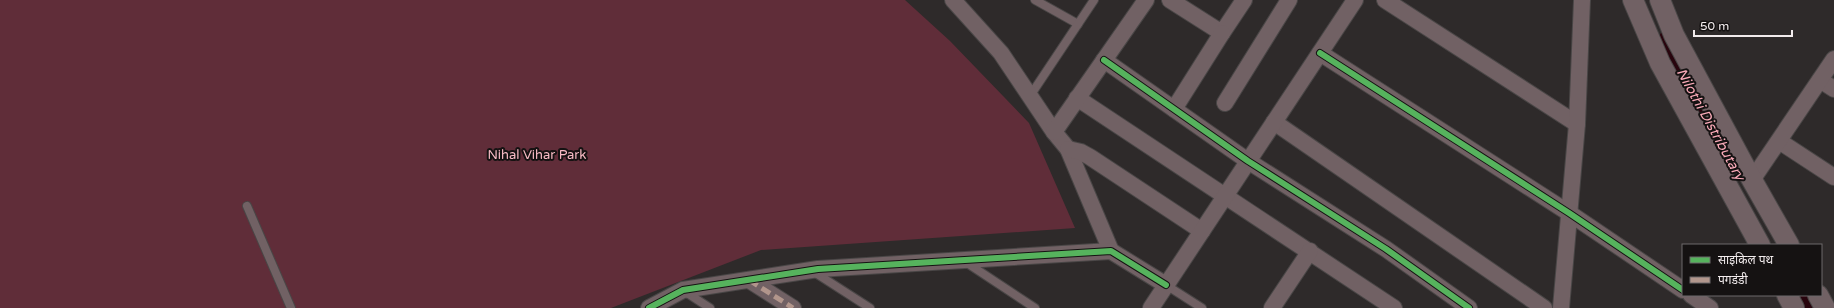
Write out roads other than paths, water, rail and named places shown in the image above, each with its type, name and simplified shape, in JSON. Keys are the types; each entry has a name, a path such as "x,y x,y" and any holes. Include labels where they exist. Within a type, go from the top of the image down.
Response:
{"street":[{"path":"953,0 1001,53 1054,132 1068,149 1111,251"},
{"path":"1054,132 1146,0"},
{"path":"1170,0 1222,33"},
{"path":"1174,109 1244,0"},
{"path":"1225,103 1289,0"},
{"path":"1151,308 1355,0"},
{"path":"1386,0 1577,124"},
{"path":"1561,308 1577,124 1582,0"},
{"path":"1633,0 1660,63 1759,244"},
{"path":"1660,0 1674,35 1752,180 1788,244"},
{"path":"1320,53 1569,213 1682,289"},
{"path":"1752,180 1834,59"},
{"path":"1104,60 1248,160 1386,249 1469,308"},
{"path":"1820,80 1834,89"},
{"path":"1077,98 1226,195 1394,308"},
{"path":"1274,122 1544,308"},
{"path":"1779,142 1834,177"},
{"path":"1068,149 1080,152 1090,157 1202,231"},
{"path":"649,308 683,290 811,270 1111,251 1166,285"},
{"path":"1272,308 1310,251"},
{"path":"749,280 793,308"},
{"path":"1692,296 1710,308"},
{"path":"1788,296 1794,308"},
{"path":"1819,296 1825,308"}],"lane":[{"path":"1035,0 1078,24"},
{"path":"1030,96 1094,0"},
{"path":"247,206 291,308"},
{"path":"962,260 1035,308"},
{"path":"811,270 870,308"},
{"path":"1166,285 1202,308"},
{"path":"683,290 710,308"}],"waterway":[{"name":"Nilothi Distributary","path":"1666,38 1676,61 1710,122"},
{"name":"Nilothi Distributary","path":"1806,296 1812,308"}],"park label":[{"name":"Nihal Vihar Park","path":"537,154"}]}
